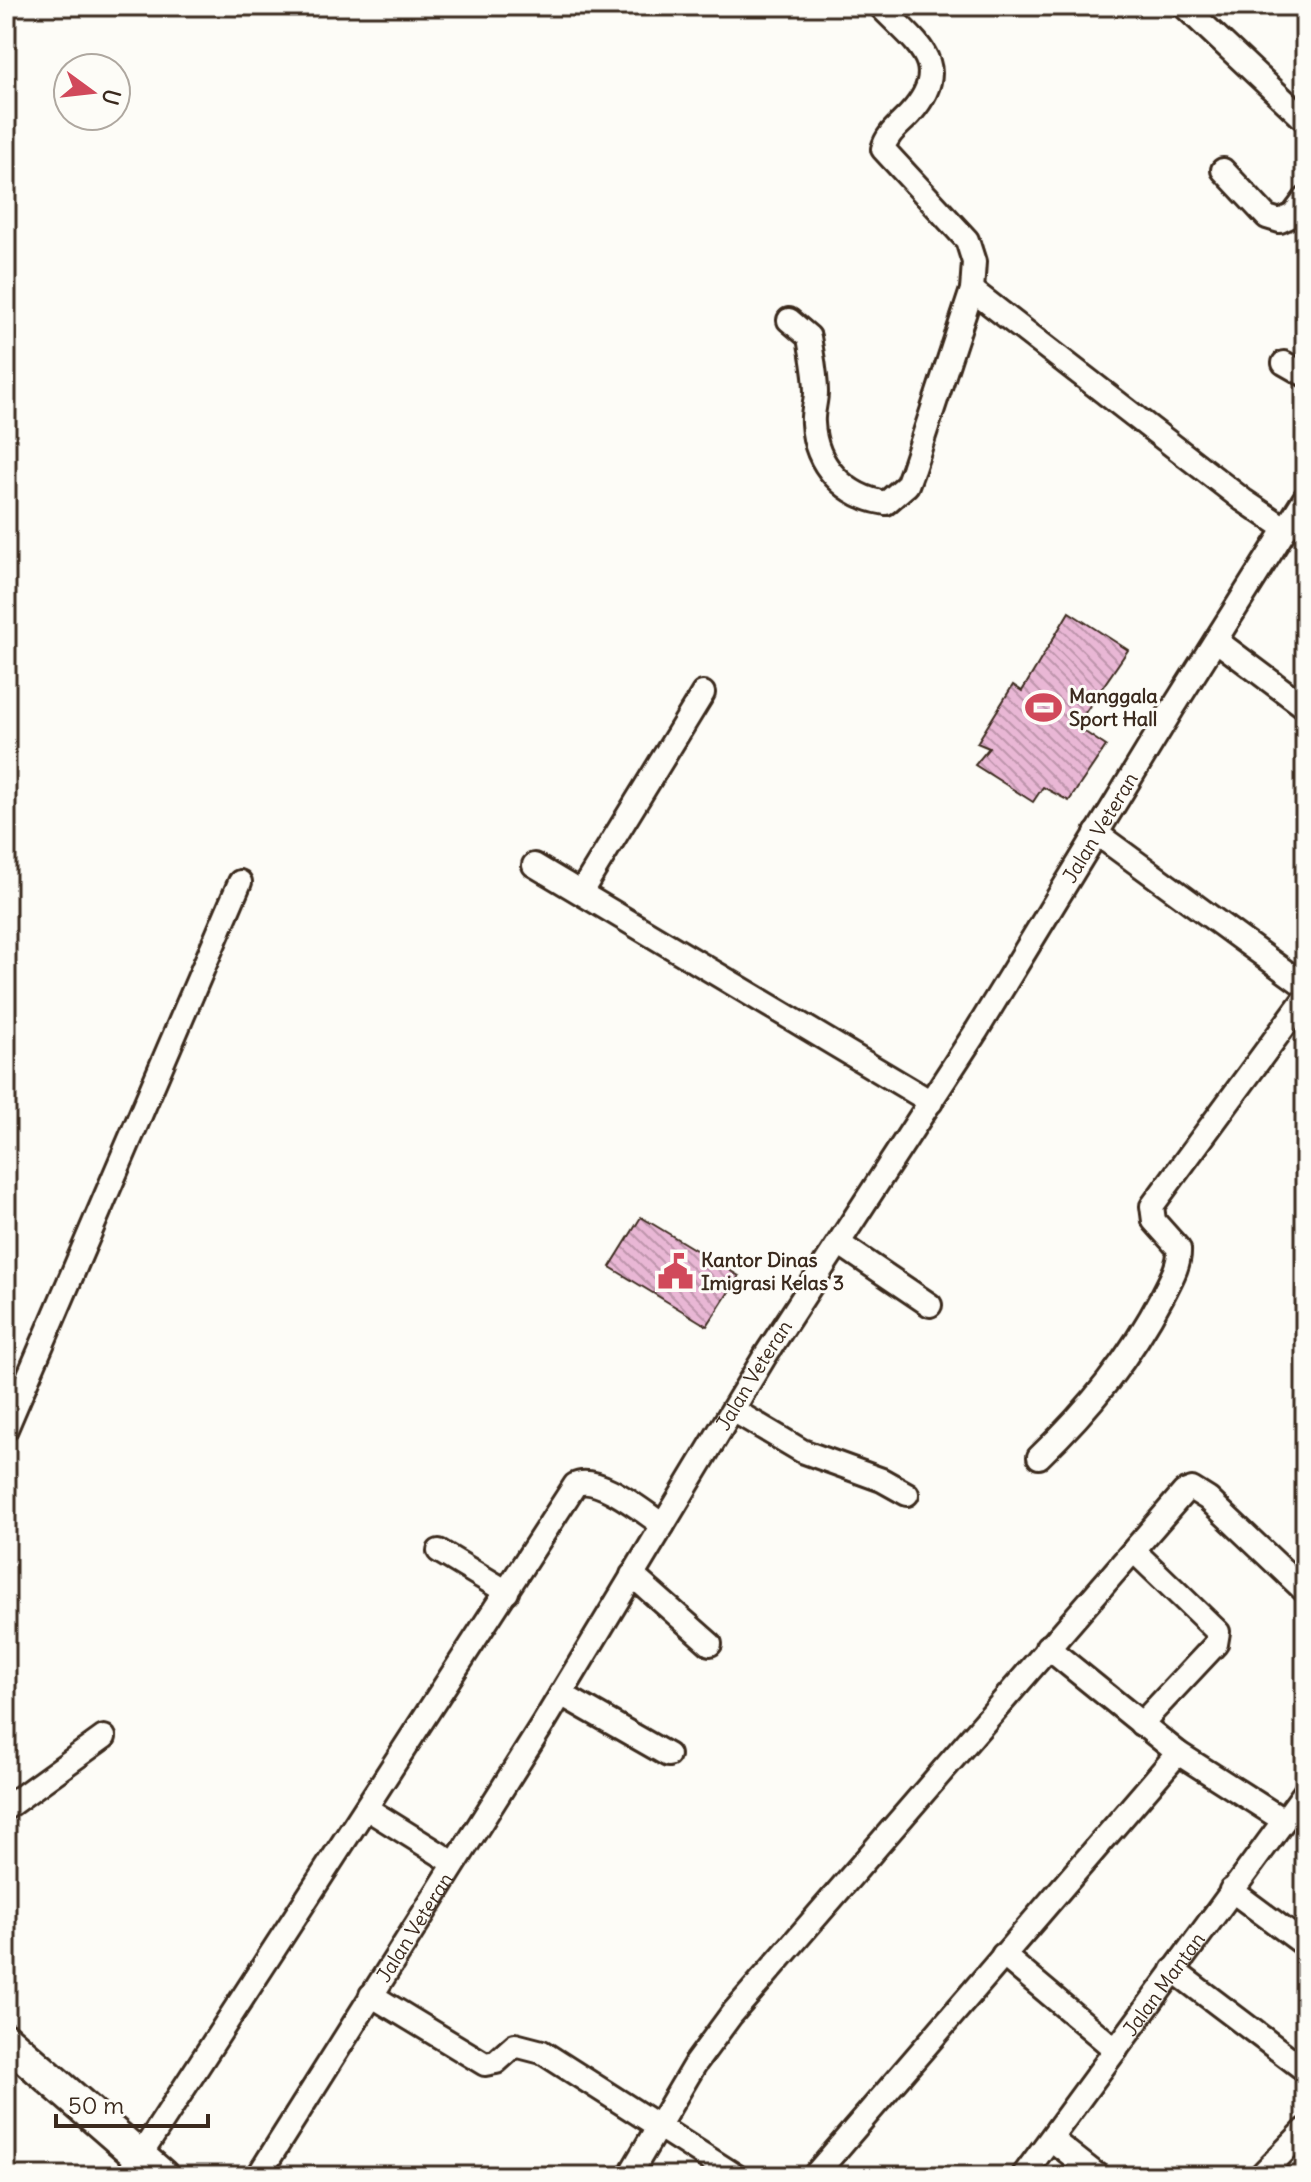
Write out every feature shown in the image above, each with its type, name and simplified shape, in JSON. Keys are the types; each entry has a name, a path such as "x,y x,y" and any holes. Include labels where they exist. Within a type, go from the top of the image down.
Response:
{"highway":[{"path":"6,2040 143,2170"}],"street":[{"path":"789,320 809,337 816,393 813,422 817,444 830,471 841,486 886,503 907,485 913,469 972,290 974,262 967,240 883,149 889,135 926,95 932,73 930,61 921,48 880,6"},
{"path":"1184,6 1305,120"},
{"path":"1223,170 1267,217 1280,221 1305,199"},
{"path":"972,290 1243,500 1286,529"},
{"path":"1284,363 1305,375"},
{"name":"Jalan Veteran","path":"258,2176 561,1694 733,1410 931,1102 1305,498"},
{"path":"1217,641 1305,707"},
{"path":"581,892 703,693"},
{"path":"1096,833 1305,986"},
{"path":"534,865 931,1102"},
{"path":"6,1429 240,882"},
{"path":"1039,1457 1102,1394 1145,1329 1173,1275 1179,1249 1154,1221 1152,1206 1305,998"},
{"path":"840,1244 930,1305"},
{"path":"733,1410 802,1451 882,1480 907,1494"},
{"path":"143,2170 366,1808 575,1485 581,1482 600,1485 663,1525"},
{"path":"629,2176 658,2123 731,2015 1184,1492 1192,1489 1208,1499 1305,1591"},
{"path":"439,1551 507,1592"},
{"path":"1134,1551 1218,1632 1216,1644 1141,1724"},
{"path":"632,1575 710,1644"},
{"path":"1047,1647 1178,1753 1283,1820"},
{"path":"561,1694 668,1755"},
{"path":"6,1808 104,1737"},
{"path":"814,2176 1178,1753"},
{"name":"Jalan Mantan","path":"1023,2176 1305,1792"},
{"path":"366,1808 454,1863"},
{"path":"1231,1890 1305,1945"},
{"path":"1003,1955 1116,2050"},
{"path":"1173,1970 1305,2070"},
{"path":"371,1995 485,2064 496,2062 515,2045 528,2045 658,2123 736,2176"},
{"path":"1260,2176 1305,2130"},
{"path":"1051,2139 1098,2176"}],"building":[{"name":"Manggala Sport Hall","path":"1069,612 1128,650 1076,726 1106,746 1069,801 1043,787 1033,802 975,765 989,748 977,743 1013,685 1022,691"},
{"name":"Kantor Dinas Imigrasi Kelas 3","path":"641,1217 739,1276 707,1326 610,1267"}],"place":[{"name":"Manggala Sport Hall","path":"1043,708"},
{"name":"Kantor Dinas Imigrasi Kelas 3","path":"675,1271"}]}
